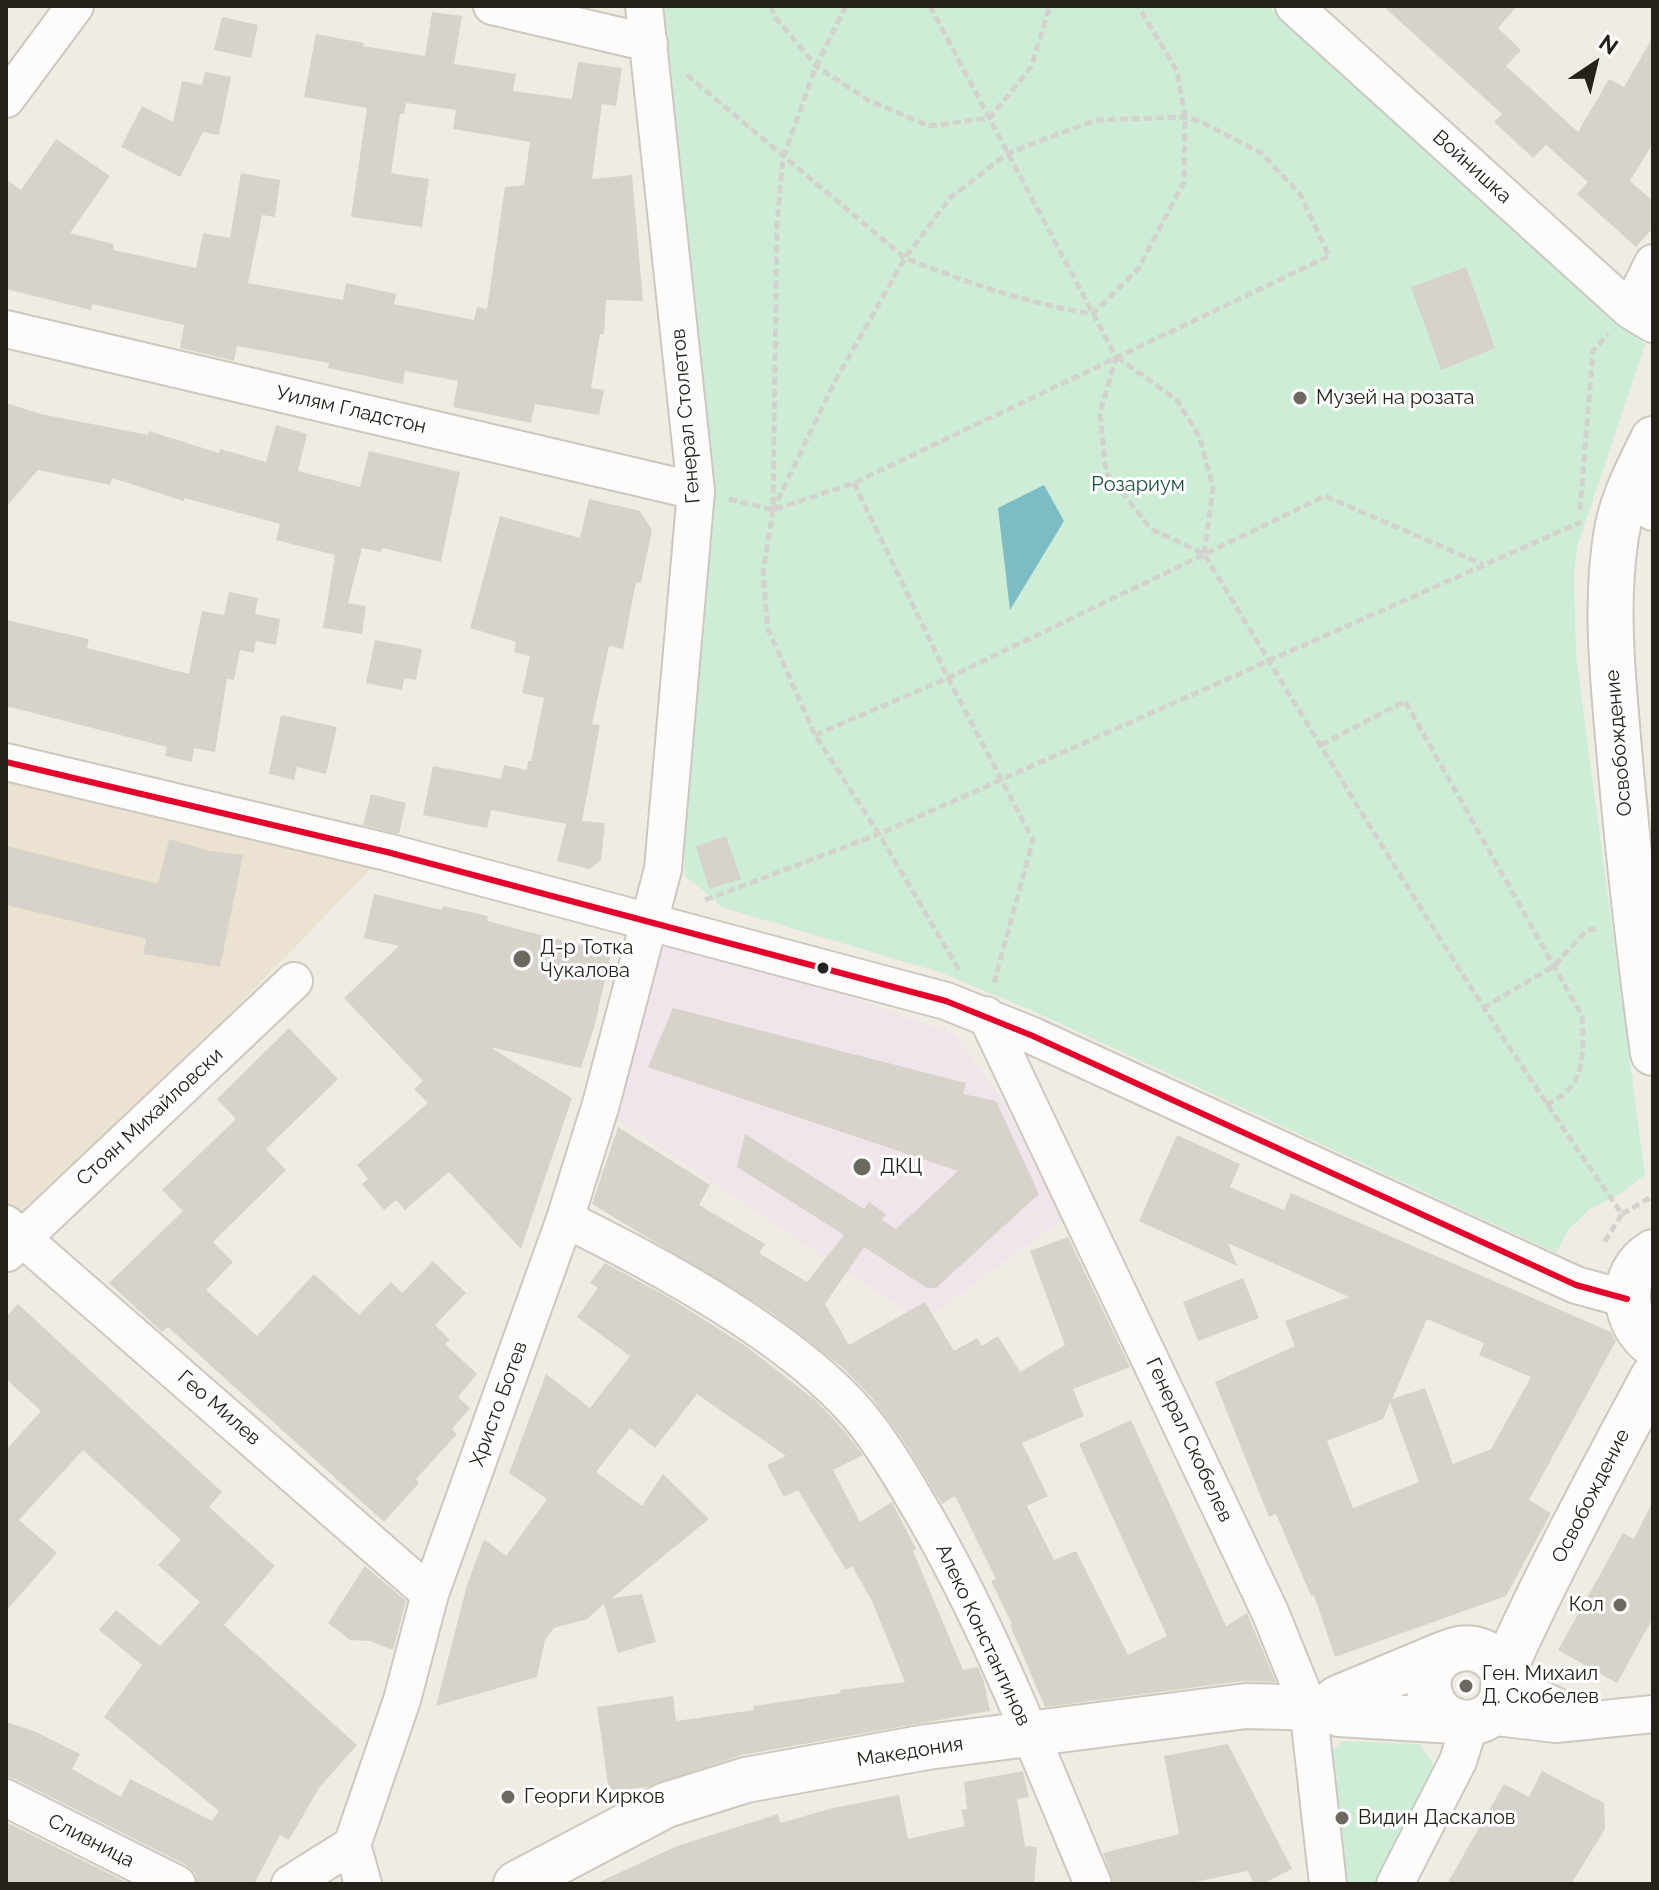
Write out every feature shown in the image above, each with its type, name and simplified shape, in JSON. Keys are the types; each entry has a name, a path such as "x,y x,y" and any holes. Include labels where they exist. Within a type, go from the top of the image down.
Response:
{"main road":[{"name":"Освобождение","path":"1653,439 1618,516 1612,575 1612,662 1635,922 1653,1053"},
{"path":"1653,1252 1637,1267 1627,1299 1630,1316 1638,1332 1653,1345"},
{"name":"Освобождение","path":"1484,1703 1653,1377"},
{"path":"1458,1650 1487,1653 1500,1667 1484,1703 1443,1715 1435,1706 1429,1683 1431,1672 1458,1650 1529,1615"},
{"name":"Македония","path":"1317,1707 1458,1650"},
{"name":"Македония","path":"516,1884 666,1805 746,1780 927,1747 1246,1706 1317,1707 1339,1714 1484,1703"}],"street":[{"path":"6,99 75,6"},
{"path":"492,6 649,43"},
{"name":"Генерал Столетов","path":"644,6 696,491 663,869 649,921"},
{"name":"Войнишка","path":"1294,6 1642,317"},
{"path":"1642,317 1653,263"},
{"name":"Уилям Гладстон","path":"6,329 696,491"},
{"path":"6,762 387,852 946,1001 986,1015 1576,1285 1627,1299"},
{"name":"Христо Ботев","path":"352,1845 402,1700 430,1594 565,1219 601,1104 649,921"},
{"name":"Стоян Михайловски","path":"12,1238 294,981"},
{"name":"Генерал Скобелев","path":"986,1015 1317,1707 1328,1884"},
{"name":"Алеко Константинов","path":"565,1219 621,1247 751,1326 805,1366 858,1414 910,1492 959,1576 1093,1884"},
{"name":"Гео Милев","path":"12,1238 430,1594"},
{"path":"1395,1884 1484,1703"},
{"name":"Македония","path":"1484,1703 1556,1724 1653,1714"},
{"name":"Сливница","path":"6,1798 177,1884"},
{"path":"290,1884 352,1845 363,1884"}],"path":[{"path":"771,6 775,17 816,66 868,100 929,126 990,118 1031,67 1050,6"},
{"path":"846,6 816,66 783,158 777,223 773,510 763,573 768,629 815,735 879,834 986,1015"},
{"path":"930,6 1116,357 1177,400 1200,438 1213,488 1204,554"},
{"path":"1093,314 1138,269 1184,182 1185,117 1177,71 1138,6"},
{"path":"649,43 905,258 944,274 1048,307 1093,314"},
{"path":"696,491 773,510 854,483 1329,256 1300,194 1261,153 1202,122 1185,117 1096,120 1008,153 950,198 905,258 834,383 773,510"},
{"path":"649,921 879,834 1483,564 1618,516 1593,351 1642,317"},
{"path":"1116,357 1100,413 1106,472 1151,529 1204,554 1483,1008 1622,1214"},
{"path":"854,483 948,678 1033,840 986,1015"},
{"path":"815,735 948,678 1325,496 1483,564"},
{"path":"1321,745 1405,701 1582,1016 1585,1057 1563,1097 1546,1105"},
{"path":"1483,1008 1554,966 1587,930 1635,922"},
{"path":"1576,1285 1622,1214 1653,1196"}],"shaded area":[{"path":"6,775 387,852 9,1242 6,1240"},
{"name":"ДКЦ","path":"660,945 811,983 955,1035 1002,1100 1062,1219 922,1322 611,1115"}],"green space":[{"name":"Розариум","path":"644,6 1268,6 1645,345 1577,547 1574,574 1576,656 1645,1175 1620,1194 1590,1209 1569,1229 1556,1253 1033,1011 939,972 724,908 684,875 696,491"},
{"path":"1342,1741 1419,1744 1432,1761 1435,1784 1384,1884 1343,1884 1330,1753"}],"water":[{"path":"1044,485 1064,521 1010,610 998,508"}],"building":[{"path":"1383,6 1517,6 1498,28 1521,50 1506,66 1578,132 1609,79 1624,87 1653,37 1653,143 1630,181 1653,201 1653,228 1636,247 1577,194 1588,182 1546,145 1533,158 1494,122 1502,114"},
{"path":"432,12 462,16 454,64 516,74 513,91 572,99 578,62 622,68 616,106 602,104 592,179 632,175 643,301 606,300 604,334 600,334 591,388 604,390 599,415 535,404 531,423 453,407 458,381 405,371 403,384 328,368 329,363 237,346 234,361 180,348 184,325 92,304 91,310 6,289 6,179 21,190 56,139 110,176 70,233 114,244 113,250 196,268 203,233 230,238 241,173 280,180 275,217 262,215 248,283 343,300 346,283 396,294 394,304 474,320 477,307 487,309 505,187 524,185 530,142 453,129 456,110 406,103 404,114 400,114 391,173 429,179 422,227 351,217 367,108 304,97 316,34 364,43 363,46 425,56"},
{"path":"222,17 258,25 251,58 214,50"},
{"path":"205,72 231,77 219,135 203,132 180,177 121,147 142,106 173,122 182,81 202,85"},
{"path":"1466,267 1495,348 1441,370 1411,287"},
{"path":"6,403 41,414 148,435 149,431 219,453 220,449 266,462 276,425 307,434 298,471 360,487 369,451 460,472 441,562 382,548 381,552 362,548 348,603 366,606 362,634 323,628 335,555 276,540 280,524 184,498 184,501 112,478 110,485 38,470 6,507"},
{"path":"589,499 640,511 652,530 641,583 636,582 623,649 609,646 592,724 600,725 582,821 605,823 601,860 590,869 557,861 566,824 491,810 487,828 423,815 433,766 501,779 504,765 527,770 544,698 522,693 530,656 514,652 516,642 470,628 500,516 580,538"},
{"path":"229,592 258,598 255,614 280,619 276,645 256,641 254,653 240,650 234,680 227,679 215,752 194,748 192,762 165,756 167,747 6,706 6,620 89,639 87,648 189,674 202,611 224,615"},
{"path":"375,640 422,649 416,680 404,678 402,690 366,683"},
{"path":"281,715 337,727 326,774 297,767 294,780 269,774"},
{"path":"371,794 406,803 399,834 363,825"},
{"path":"726,836 741,879 709,889 696,846"},
{"path":"169,839 209,851 243,855 220,967 143,954 146,939 6,905 6,846 158,884"},
{"path":"374,894 442,910 443,906 488,916 487,921 611,953 595,1024 581,1068 490,1047 572,1098 521,1249 449,1172 405,1210 396,1200 384,1210 362,1184 368,1179 357,1165 428,1103 414,1089 423,1081 344,998 399,946 364,938"},
{"path":"673,1008 966,1083 963,1094 996,1101 1039,1194 936,1288 927,1288 864,1247 825,1304 849,1345 925,1302 954,1351 977,1338 982,1346 998,1336 1020,1372 1065,1345 1030,1251 1068,1237 1130,1367 1073,1389 1084,1416 1022,1443 1048,1496 1027,1506 1054,1560 1076,1551 1128,1655 1167,1636 1079,1444 1131,1420 1226,1626 1247,1613 1276,1682 1243,1681 1045,1707 991,1581 996,1579 955,1496 942,1504 903,1440 872,1398 843,1368 772,1313 592,1204 618,1127 710,1185 699,1205 765,1244 759,1253 807,1282 844,1235 737,1167 745,1134 864,1209 869,1202 886,1214 882,1220 896,1229 958,1171 648,1067"},
{"path":"289,1028 338,1079 266,1149 286,1170 213,1242 233,1262 206,1290 257,1336 314,1274 359,1315 391,1282 402,1293 433,1261 466,1293 435,1325 450,1340 445,1344 477,1374 458,1397 470,1408 452,1429 457,1434 416,1479 419,1483 384,1522 168,1327 162,1332 109,1283 183,1211 162,1190 236,1119 217,1099"},
{"path":"1177,1135 1240,1164 1230,1187 1284,1210 1291,1193 1611,1332 1616,1341 1529,1500 1551,1513 1506,1596 1335,1657 1314,1595 1311,1596 1276,1514 1269,1517 1215,1382 1295,1346 1285,1321 1349,1297 1228,1243 1237,1266 1139,1221","holes":["1427,1319 1484,1343 1479,1355 1531,1377 1491,1449 1453,1464 1425,1388 1392,1399","1390,1402 1419,1482 1353,1508 1327,1441 1383,1419"]},
{"path":"605,1263 670,1298 747,1347 815,1400 841,1427 863,1455 833,1470 860,1522 892,1502 916,1549 913,1551 963,1670 978,1667 990,1711 742,1755 647,1787 609,1792 597,1707 673,1696 676,1721 754,1710 753,1706 841,1693 840,1690 905,1682 872,1601 852,1566 846,1570 798,1490 784,1497 767,1465 786,1456 697,1394 655,1448 630,1428 596,1472 642,1506 663,1474 709,1519 612,1598 642,1594 656,1642 618,1653 604,1604 587,1619 554,1628 545,1640 537,1677 436,1706 467,1585 484,1539 506,1556 547,1499 509,1473 546,1374 590,1408 630,1356 577,1317 598,1288 590,1283"},
{"path":"1243,1278 1259,1318 1198,1341 1183,1302"},
{"path":"18,1304 222,1492 209,1507 275,1566 224,1625 357,1745 319,1788 289,1840 280,1835 254,1884 198,1884 195,1873 186,1865 6,1777 6,1722 34,1731 80,1754 72,1769 121,1797 130,1779 212,1821 219,1811 104,1717 142,1665 99,1630 116,1610 160,1646 200,1602 158,1565 181,1540 83,1450 19,1520 57,1553 6,1611 6,1450 41,1411 6,1379 6,1317"},
{"path":"1653,1501 1653,1618 1617,1683 1558,1650 1623,1533 1634,1539"},
{"path":"365,1566 406,1601 393,1650 370,1641 350,1640 328,1623"},
{"path":"1228,1744 1292,1869 1262,1884 1254,1884 1248,1871 1185,1884 1114,1884 1103,1853 1179,1834 1164,1756"},
{"path":"1023,1771 1029,1797 1017,1799 1025,1846 1037,1847 1034,1884 595,1884 677,1846 778,1814 780,1823 833,1808 899,1795 908,1839 965,1826 961,1810 967,1809 964,1782"},
{"path":"1542,1771 1604,1803 1605,1829 1571,1884 1447,1884 1504,1784 1529,1797"},
{"path":"6,1822 130,1884 6,1884"}],"transit line":[{"path":"6,762 387,852 946,1001 1033,1036 1576,1285 1627,1299"}],"place":[{"name":"Музей на розата","path":"1300,398"},
{"name":"Д-р Тотка Чукалова","path":"522,959"},
{"name":"ДКЦ","path":"862,1167"},
{"name":"Кол","path":"1620,1605"},
{"name":"Ген. Михаил Д. Скобелев","path":"1466,1686"},
{"name":"Георги Кирков","path":"508,1797"},
{"name":"Видин Даскалов","path":"1342,1818"}]}
